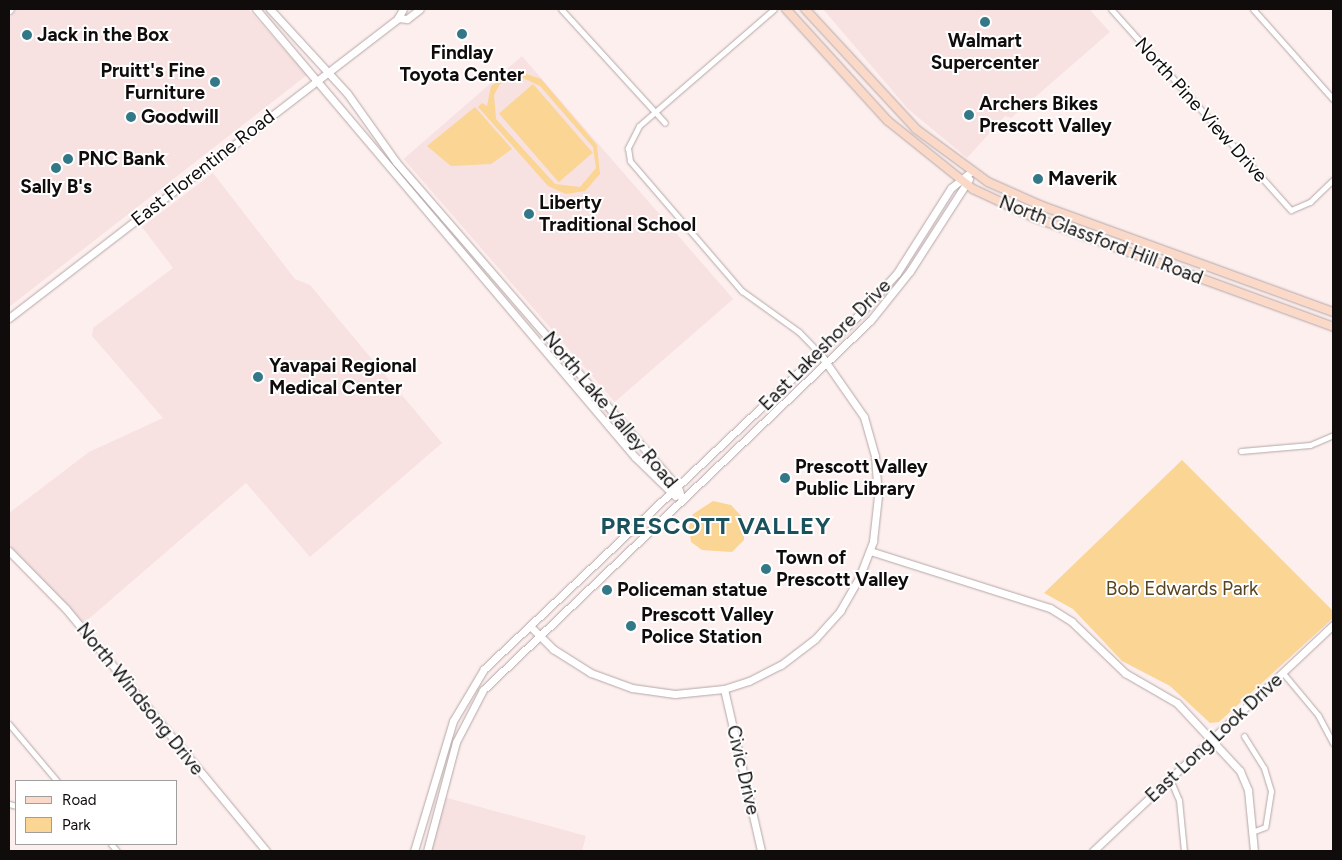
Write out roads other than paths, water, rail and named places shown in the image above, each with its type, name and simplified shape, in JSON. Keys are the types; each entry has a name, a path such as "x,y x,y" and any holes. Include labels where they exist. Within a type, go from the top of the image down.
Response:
{"main road":[{"name":"North Glassford Hill Road","path":"786,9 888,121 964,182 1033,217 1333,327"},
{"name":"North Glassford Hill Road","path":"805,9 916,129 971,172 1028,201 1333,312"}],"street":[{"name":"North Lake Valley Road","path":"256,9 319,78 394,175 671,494 682,500"},
{"name":"North Lake Valley Road","path":"270,9 328,71 396,162 678,487 682,500"},
{"name":"East Florentine Road","path":"9,318 398,18 403,9"},
{"name":"East Florentine Road","path":"398,18 407,18 420,9"},
{"path":"561,9 665,124"},
{"path":"530,626 538,635 570,661 617,684 675,694 724,689 773,670 815,639 848,600 870,551 878,496 875,456 859,407 820,354 799,332 742,291 630,161 631,136 774,9"},
{"name":"North Pine View Drive","path":"1111,9 1291,210 1310,202 1333,180"},
{"path":"1254,9 1333,99"},
{"name":"East Lakeshore Drive","path":"426,851 452,755 484,690 538,635 870,321 905,278 971,172"},
{"name":"East Lakeshore Drive","path":"414,851 442,752 472,687 530,626 820,354 897,273 951,188 964,182"},
{"path":"897,273 905,278"},
{"path":"1241,451 1310,445 1333,435"},
{"name":"North Windsong Drive","path":"9,551 66,609 266,851"},
{"path":"870,551 1050,608 1072,622 1125,673 1177,703 1212,738 1240,771 1248,790 1254,851"},
{"name":"East Long Look Drive","path":"1093,851 1332,628"},
{"path":"1283,673 1318,716 1333,743"},
{"name":"Civic Drive","path":"724,689 761,851"},
{"path":"9,724 56,780"},
{"path":"1244,736 1264,768 1271,791 1264,827 1252,832"},
{"path":"442,752 452,755"},
{"path":"1170,779 1179,800 1184,851"}],"place":[{"name":"Walmart Supercenter","path":"985,22"},
{"name":"Findlay Toyota Center","path":"462,34"},
{"name":"Jack in the Box","path":"27,35"},
{"name":"Pruitt's Fine Furniture","path":"215,82"},
{"name":"Archers Bikes Prescott Valley","path":"969,115"},
{"name":"Goodwill","path":"131,117"},
{"name":"PNC Bank","path":"68,159"},
{"name":"Sally B's","path":"56,168"},
{"name":"Maverik","path":"1038,179"},
{"name":"Liberty Traditional School","path":"529,214"},
{"name":"Yavapai Regional Medical Center","path":"258,377"},
{"name":"Prescott Valley Public Library","path":"785,478"},
{"name":"Town of Prescott Valley","path":"766,569"},
{"name":"Policeman statue","path":"607,590"},
{"name":"Prescott Valley Police Station","path":"631,626"}],"district":[{"name":"PRESCOTT VALLEY","path":"716,526"}],"park label":[{"name":"Bob Edwards Park","path":"1182,589"}]}
